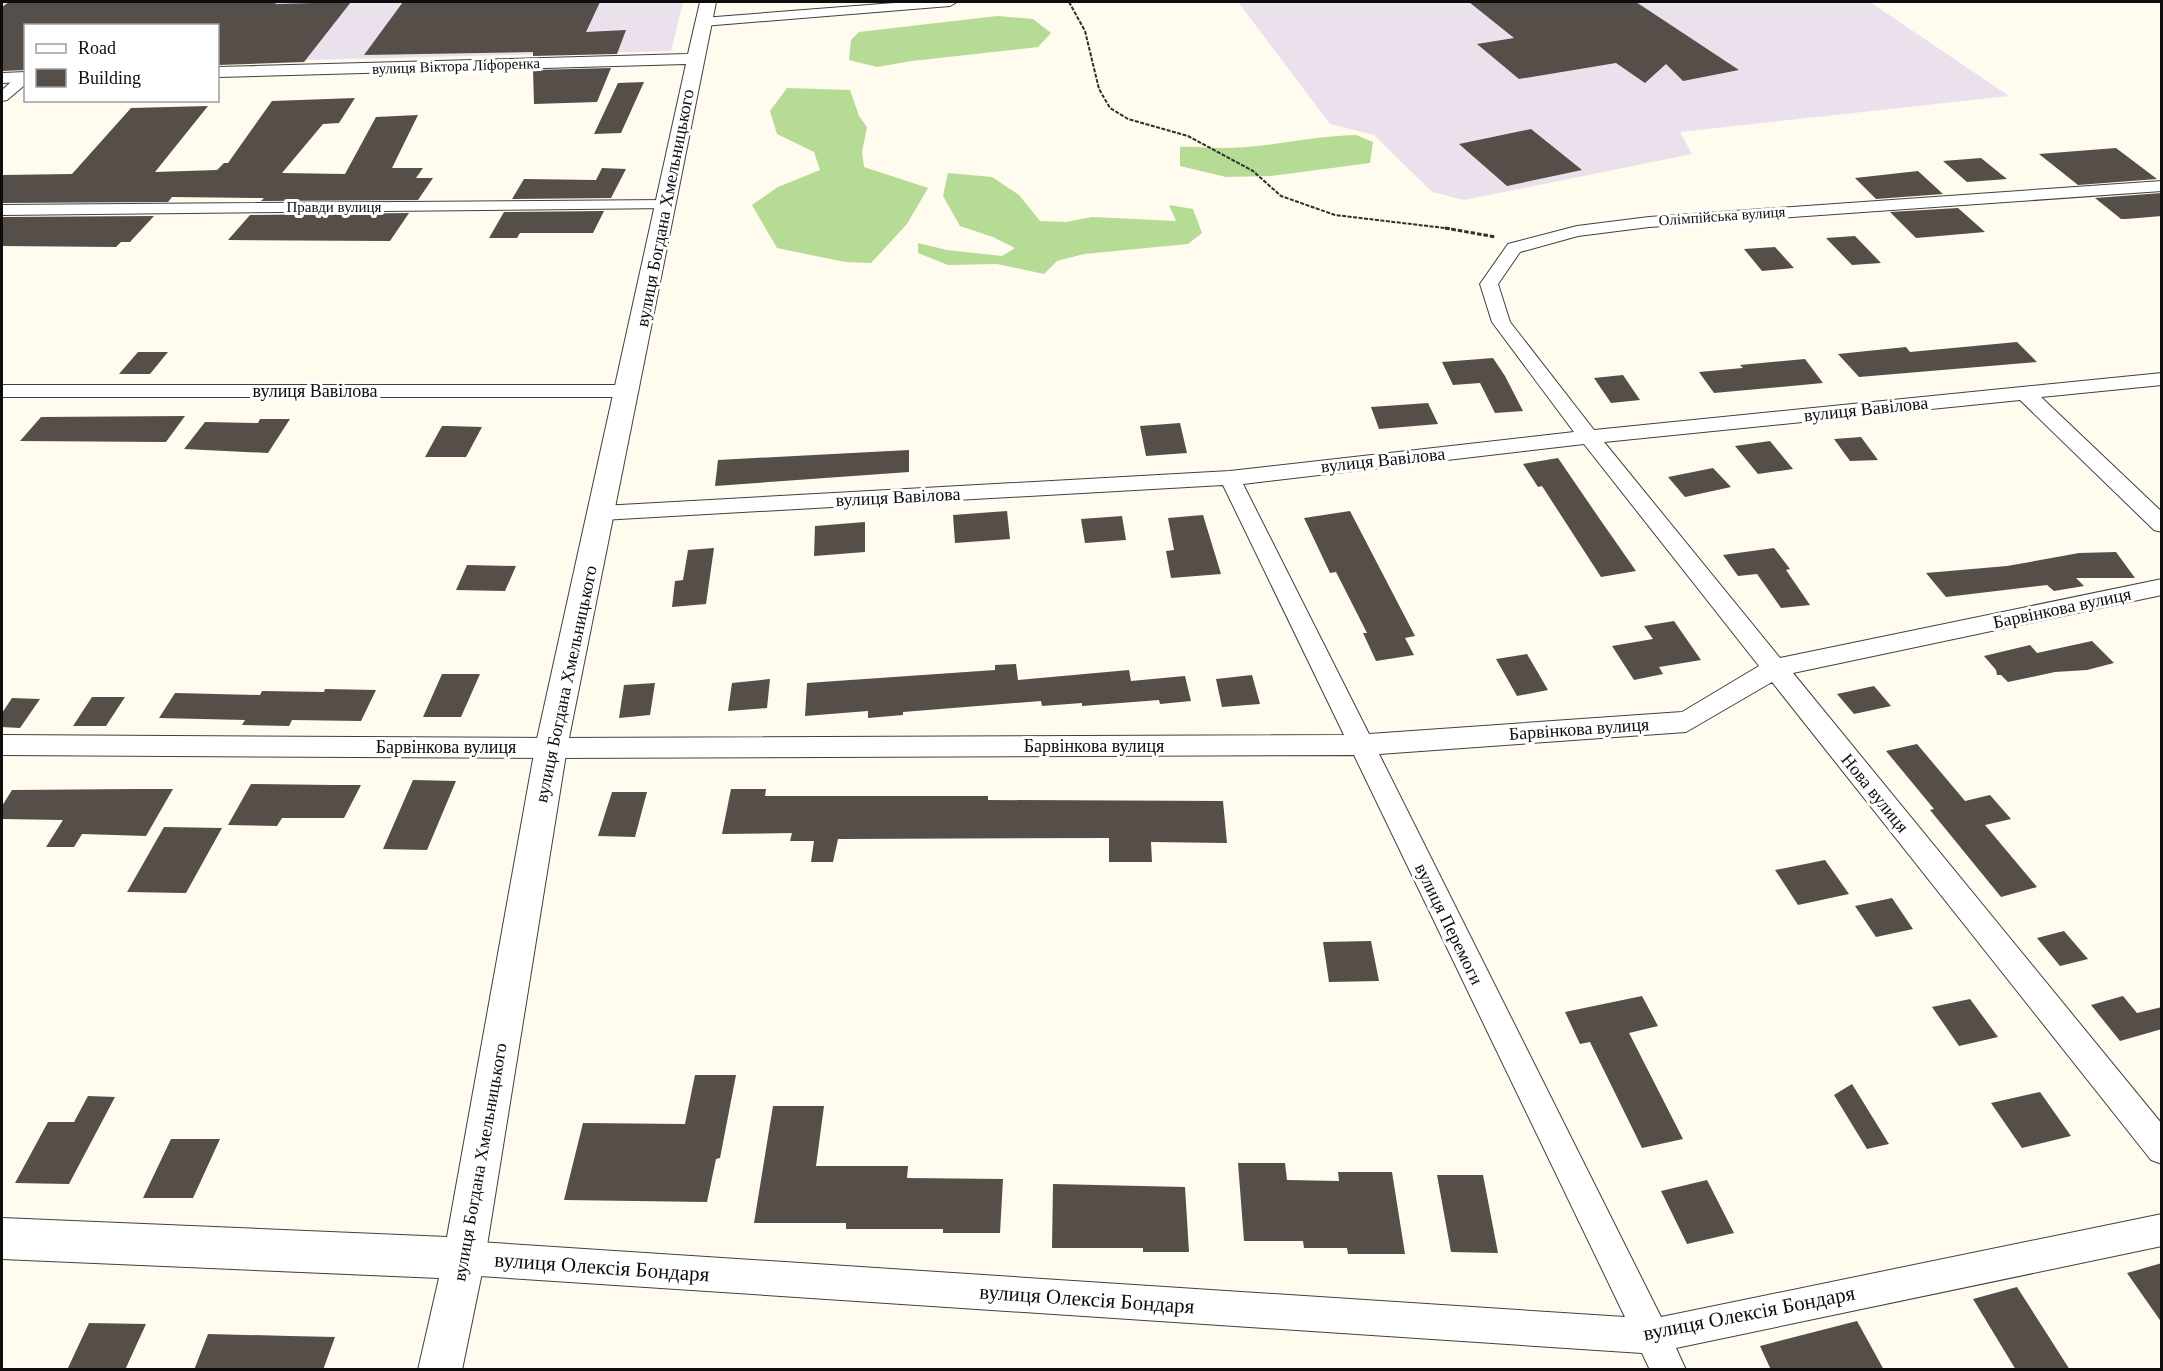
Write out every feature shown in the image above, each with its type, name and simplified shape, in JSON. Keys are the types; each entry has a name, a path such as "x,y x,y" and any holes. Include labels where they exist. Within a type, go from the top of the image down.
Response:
{"street":[{"path":"705,12 950,2"},
{"name":"вулиця Богдана Хмельницького","path":"440,1370 464,1258 551,748 628,391 705,12"},
{"name":"вулиця Віктора Ліфоренка","path":"219,72 695,59"},
{"path":"2,78 24,77"},
{"path":"2,97 24,78"},
{"name":"Олімпійська вулиця","path":"1590,437 1542,379 1501,322 1489,284 1514,248 1576,231 1650,222 2162,186"},
{"name":"Правди вулиця","path":"2,210 666,205"},
{"name":"вулиця Вавілова","path":"602,513 1230,478 1590,437 2162,379"},
{"name":"вулиця Вавілова","path":"2,391 628,391"},
{"path":"2025,393 2162,525"},
{"name":"Нова вулиця","path":"1590,437 2162,1149"},
{"name":"вулиця Перемоги","path":"1230,478 1669,1370"},
{"name":"Барвінкова вулиця","path":"2,745 551,748 1361,745 1686,722 1775,668 2162,587"},
{"name":"вулиця Олексія Бондаря","path":"2,1239 464,1258 1652,1336 2162,1230"}],"path":[{"path":"1069,2 1084,31 1099,89 1110,108 1128,119 1188,136 1253,171 1281,196 1335,215 1431,225 1532,243"}],"shaded area":[{"path":"2,2 683,2 671,51 219,62 219,24 24,24 24,66 2,67"},
{"path":"1238,2 1870,2 2009,96 1680,132 1692,154 1464,200 1432,192 1374,135 1330,124"}],"green space":[{"path":"997,16 1033,19 1051,33 1038,47 877,67 849,60 851,40 859,32"},
{"path":"787,88 850,90 859,116 867,127 862,152 864,167 928,188 907,224 871,263 845,262 777,248 752,205 778,187 820,170 814,152 777,134 770,111"},
{"path":"1356,135 1373,142 1370,163 1271,176 1226,177 1180,166 1180,147 1239,147"},
{"path":"948,173 992,177 1019,195 1040,221 1066,222 1092,217 1176,221 1169,205 1193,209 1202,233 1188,244 1084,254 1057,261 1044,274 997,264 948,265 918,253 918,243 947,250 1002,256 1015,248 993,237 960,226 943,196"}],"building":[{"path":"9,2 277,2 275,4 351,2 304,62 219,65 219,24 24,24 24,70 2,71 2,7"},
{"path":"403,2 600,2 586,32 626,30 617,54 533,56 533,52 364,55"},
{"path":"1469,2 1636,2 1739,70 1683,81 1666,64 1645,83 1616,63 1519,79 1477,44 1514,38"},
{"path":"611,68 597,102 534,104 533,70"},
{"path":"644,82 621,133 594,134 618,83"},
{"path":"355,98 339,123 323,124 282,173 345,174 376,117 418,115 392,168 423,168 416,178 433,178 418,200 261,201 264,198 172,197 168,202 2,203 2,175 72,174 131,108 208,106 155,172 217,170 224,163 228,163 272,101"},
{"path":"1531,129 1582,170 1507,186 1459,144"},
{"path":"2116,148 2157,179 2078,185 2039,154"},
{"path":"1981,158 2007,179 1967,182 1943,161"},
{"path":"602,168 626,169 611,198 512,199 524,179 596,180"},
{"path":"1918,171 1943,194 1876,199 1855,178"},
{"path":"2162,193 2162,216 2126,219 2121,219 2095,198"},
{"path":"1958,208 1985,232 1916,238 1890,212"},
{"path":"604,211 593,233 520,233 517,238 489,238 504,212"},
{"path":"409,213 390,241 228,240 250,215"},
{"path":"154,216 130,242 121,242 116,247 2,246 2,217"},
{"path":"1855,236 1881,263 1852,265 1826,238"},
{"path":"1775,247 1794,268 1762,271 1744,249"},
{"path":"2017,342 2037,362 1859,377 1838,354 1906,347 1910,352"},
{"path":"138,352 168,352 150,374 119,374"},
{"path":"1493,358 1523,411 1495,413 1480,383 1453,385 1442,362"},
{"path":"1805,359 1823,383 1714,393 1699,372 1743,368 1740,365"},
{"path":"1623,375 1640,400 1611,403 1594,378"},
{"path":"1428,403 1438,424 1379,429 1371,407"},
{"path":"185,416 166,442 20,441 41,417"},
{"path":"260,419 290,419 268,453 184,449 205,422 258,423"},
{"path":"1180,423 1187,453 1146,456 1140,426"},
{"path":"442,426 482,427 466,457 425,457"},
{"path":"1861,437 1878,460 1850,461 1834,439"},
{"path":"1770,441 1793,469 1758,474 1735,446"},
{"path":"909,450 909,472 715,486 718,460"},
{"path":"1558,458 1636,571 1601,577 1542,486 1538,487 1523,464"},
{"path":"1713,468 1731,487 1685,497 1668,477"},
{"path":"1007,511 1010,539 955,543 953,515"},
{"path":"1350,511 1415,636 1405,638 1414,655 1376,661 1363,633 1367,633 1336,572 1330,573 1304,518"},
{"path":"1203,515 1221,574 1171,578 1166,551 1174,550 1168,518"},
{"path":"1122,516 1126,540 1085,543 1081,519"},
{"path":"865,522 865,552 814,556 815,526"},
{"path":"714,548 706,604 672,607 675,581 683,580 688,550"},
{"path":"1774,548 1790,569 1786,570 1810,605 1781,608 1757,574 1738,576 1723,555"},
{"path":"2116,552 2135,578 2076,578 2084,586 2054,591 2047,585 1946,597 1926,573 2007,566 2079,553"},
{"path":"467,565 516,566 505,591 456,590"},
{"path":"1674,621 1701,660 1659,667 1663,674 1634,680 1612,646 1653,639 1644,626"},
{"path":"2092,641 2114,663 2087,670 2055,672 2008,682 2001,675 1997,675 1996,670 1984,656 2030,645 2037,653"},
{"path":"1527,654 1548,690 1517,696 1496,659"},
{"path":"1016,664 1018,680 1129,670 1131,681 1185,676 1191,701 1160,704 1159,700 1082,706 1082,703 1042,706 1041,701 903,712 903,715 868,718 868,711 805,716 807,683 995,670 995,665"},
{"path":"442,674 480,674 461,717 423,717"},
{"path":"1252,675 1260,704 1222,707 1216,679"},
{"path":"770,679 767,708 728,711 732,683"},
{"path":"655,683 650,715 619,718 624,685"},
{"path":"1874,686 1891,706 1854,714 1837,694"},
{"path":"325,689 376,690 361,721 292,720 289,726 242,725 245,720 159,718 175,693 260,695 262,691 324,692"},
{"path":"92,697 125,697 106,726 73,726"},
{"path":"12,698 40,699 20,728 2,727 2,713"},
{"path":"1917,744 1965,801 1990,795 2011,819 1985,825 2037,887 2001,897 1930,810 1934,809 1886,751"},
{"path":"413,780 456,781 427,850 383,849"},
{"path":"251,784 361,785 344,818 282,818 277,826 228,825"},
{"path":"173,789 146,836 82,834 74,847 46,847 63,820 2,819 2,806 12,790"},
{"path":"731,789 766,789 765,796 988,796 988,800 1223,801 1227,843 1151,842 1152,862 1109,862 1109,838 838,839 833,862 811,862 814,841 790,841 792,833 722,834"},
{"path":"612,792 647,792 635,837 598,836"},
{"path":"164,827 222,828 186,893 127,892"},
{"path":"1825,860 1849,894 1798,905 1775,870"},
{"path":"1892,898 1913,929 1876,937 1855,906"},
{"path":"2064,931 2088,959 2060,966 2037,938"},
{"path":"1371,941 1379,981 1329,982 1323,942"},
{"path":"1642,996 1658,1026 1629,1033 1683,1139 1642,1148 1590,1042 1580,1044 1565,1012"},
{"path":"2123,996 2137,1013 2162,1007 2162,1029 2120,1041 2091,1005"},
{"path":"1970,999 1998,1037 1959,1046 1932,1007"},
{"path":"695,1075 736,1075 720,1158 716,1159 707,1202 564,1200 583,1123 685,1124"},
{"path":"1852,1084 1889,1144 1867,1149 1834,1095"},
{"path":"2040,1092 2071,1136 2022,1148 1991,1103"},
{"path":"88,1096 115,1097 69,1184 15,1183 48,1122 74,1122"},
{"path":"773,1106 824,1106 816,1166 908,1166 907,1178 1003,1179 1000,1233 943,1233 943,1229 846,1229 846,1223 754,1223"},
{"path":"171,1139 220,1139 193,1198 143,1198"},
{"path":"1238,1163 1285,1163 1287,1180 1339,1181 1338,1172 1392,1172 1405,1254 1348,1254 1347,1248 1304,1248 1303,1241 1244,1241"},
{"path":"1437,1175 1483,1175 1498,1253 1451,1252"},
{"path":"1707,1180 1734,1233 1687,1244 1661,1191"},
{"path":"1053,1184 1185,1187 1189,1252 1143,1252 1143,1248 1052,1248"},
{"path":"2162,1263 2162,1323 2127,1273"},
{"path":"2017,1287 2070,1370 2016,1370 1973,1299"},
{"path":"1857,1321 1884,1370 1771,1370 1760,1346"},
{"path":"89,1323 146,1324 125,1370 67,1370"},
{"path":"208,1334 335,1337 323,1370 194,1370"}]}
